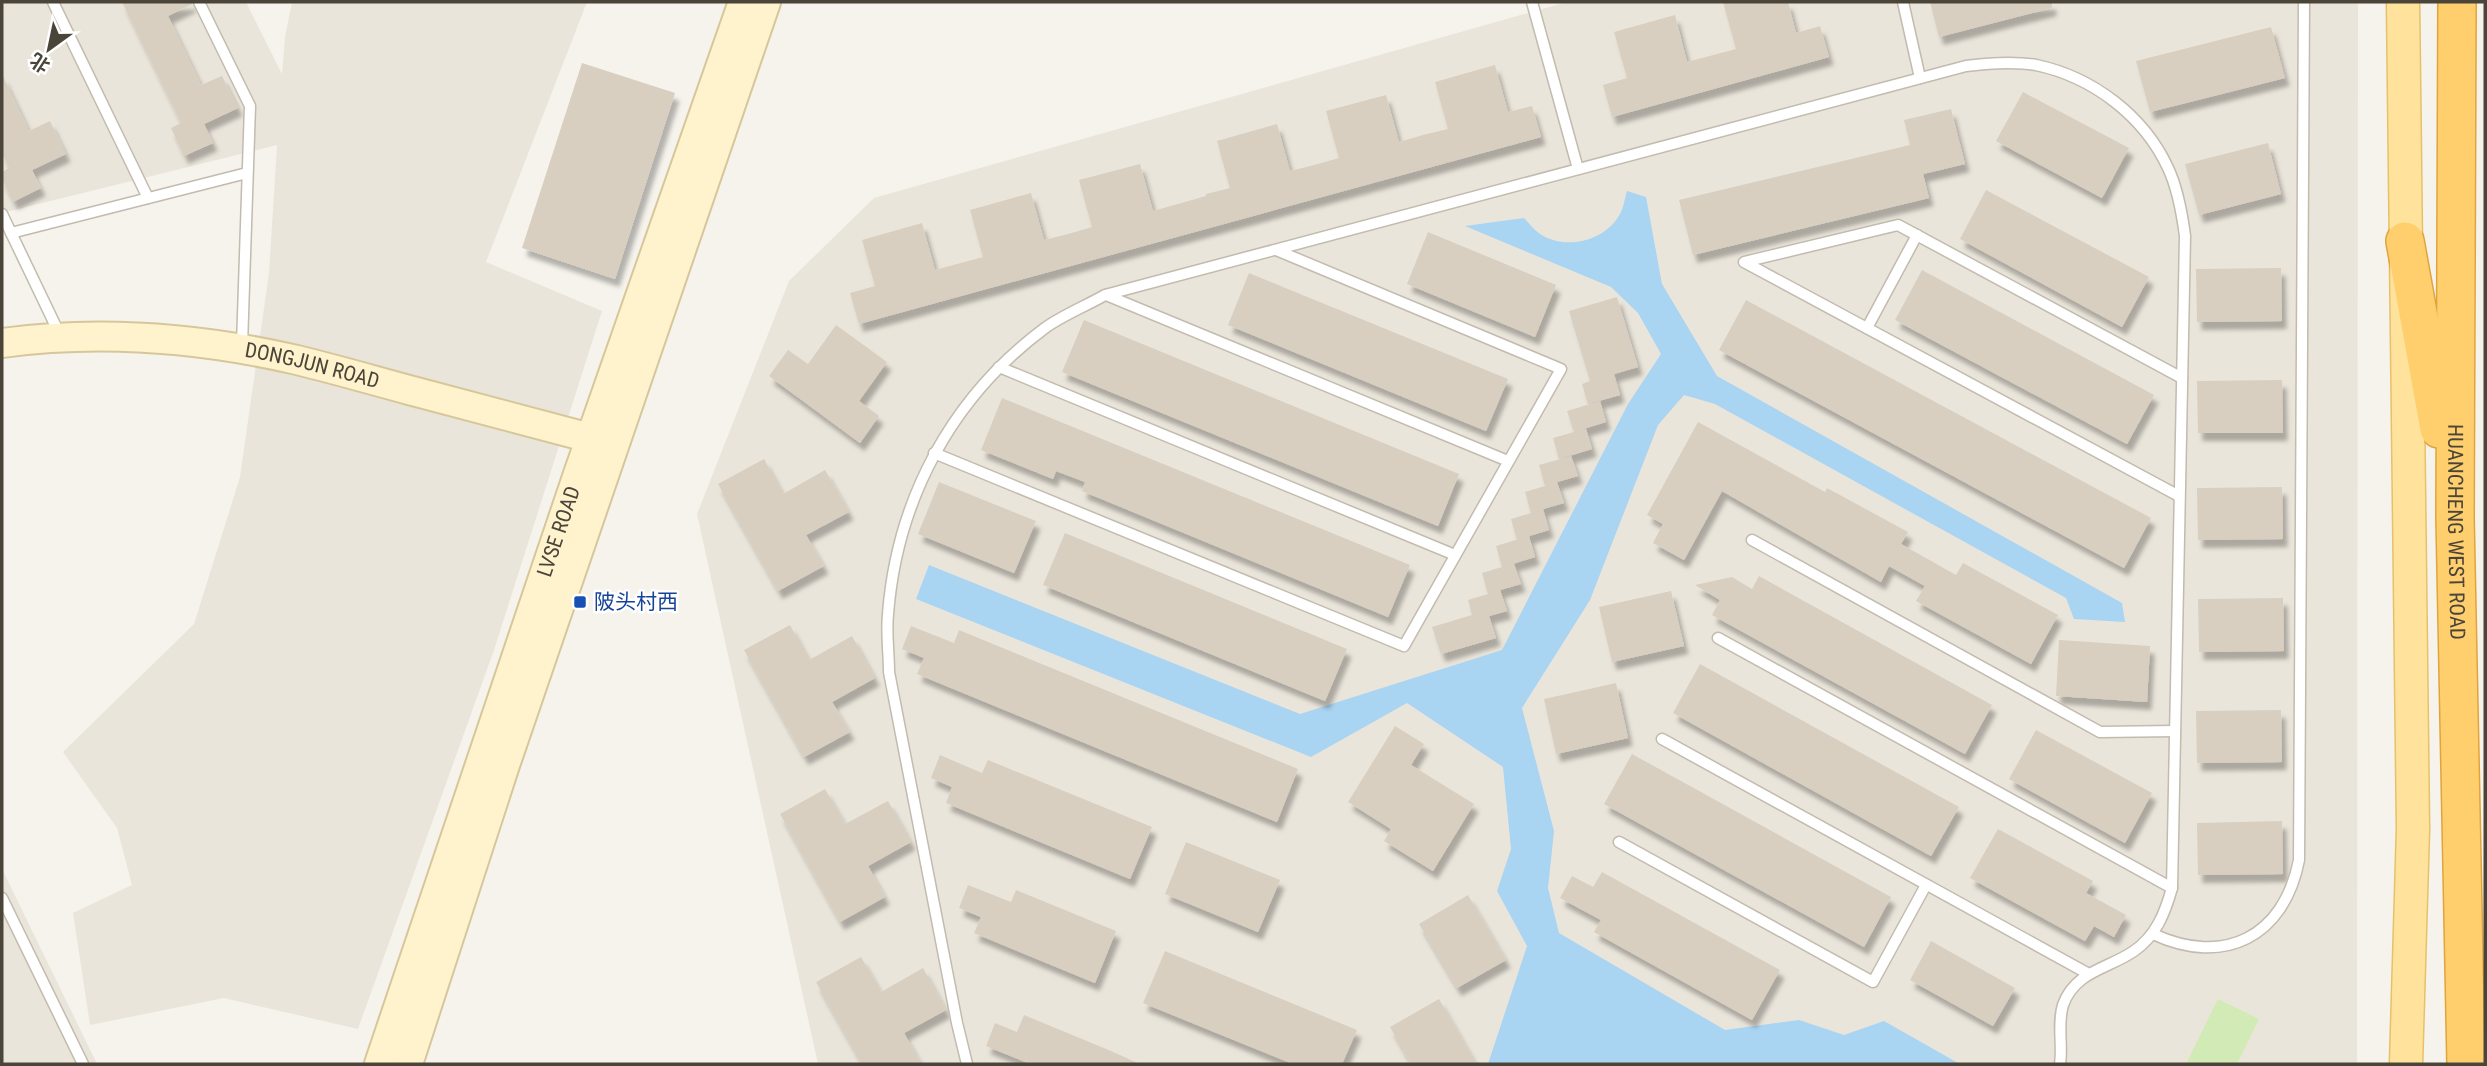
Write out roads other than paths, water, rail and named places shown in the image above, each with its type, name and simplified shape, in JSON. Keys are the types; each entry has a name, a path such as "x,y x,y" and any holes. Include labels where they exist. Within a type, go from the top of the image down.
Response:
{"highway":[{"name":"HUANCHENG WEST ROAD","path":"2457,2 2455,517 2466,1064"},
{"path":"2405,241 2455,517"}],"main road":[{"name":"LVSE ROAD","path":"408,1064 500,782 602,441 743,2"},
{"name":"LVSE ROAD","path":"379,1064 602,441 766,2"},
{"path":"2403,2 2413,829 2406,1064"},
{"name":"DONGJUN ROAD","path":"2,343 62,338 128,338 185,341 242,349 298,360 602,441"}],"lane":[{"path":"53,2 148,198"},
{"path":"199,2 250,106 242,349"},
{"path":"1532,2 1578,169"},
{"path":"1903,2 1920,78"},
{"path":"2153,934 2175,944 2199,948 2224,946 2247,938 2267,924 2284,906 2294,884 2299,860 2304,2"},
{"path":"967,1064 889,673 888,616 895,559 910,505 934,453 964,406 999,367 1046,327 1105,295 1966,66 2001,62 2035,65 2069,75 2100,91 2127,112 2151,138 2168,168 2176,190 2185,236 2172,888 2165,913 2153,934 2135,951 2087,973 2074,985 2063,1006 2060,1064"},
{"path":"11,233 247,173"},
{"path":"2,214 62,338"},
{"path":"2179,496 1744,262 1898,225 2182,378"},
{"path":"1867,328 1917,235"},
{"path":"934,453 1404,646 1561,369 1276,250"},
{"path":"1105,295 1508,461"},
{"path":"999,367 1455,555"},
{"path":"1752,540 2100,732 2175,732"},
{"path":"1718,638 2172,888"},
{"path":"1662,739 2087,973"},
{"path":"1619,842 1873,982 1926,885"},
{"path":"2,898 83,1064"}],"water":[{"path":"1627,191 1646,197 1662,284 1717,376 2122,603 2125,622 2074,619 2066,598 1715,404 1684,395 1658,425 1590,600 1522,708 1554,831 1548,888 1559,933 1725,1030 1799,1020 1844,1035 1884,1021 1958,1063 1488,1064 1527,946 1497,891 1511,849 1503,767 1407,703 1311,757 916,599 929,565 1300,714 1502,650 1628,404 1661,354 1638,313 1611,287 1465,226 1524,218 1550,239 1562,242 1585,240 1606,230 1615,222 1622,210"}],"place":[{"name":"陂头村西","path":"580,602"}]}
